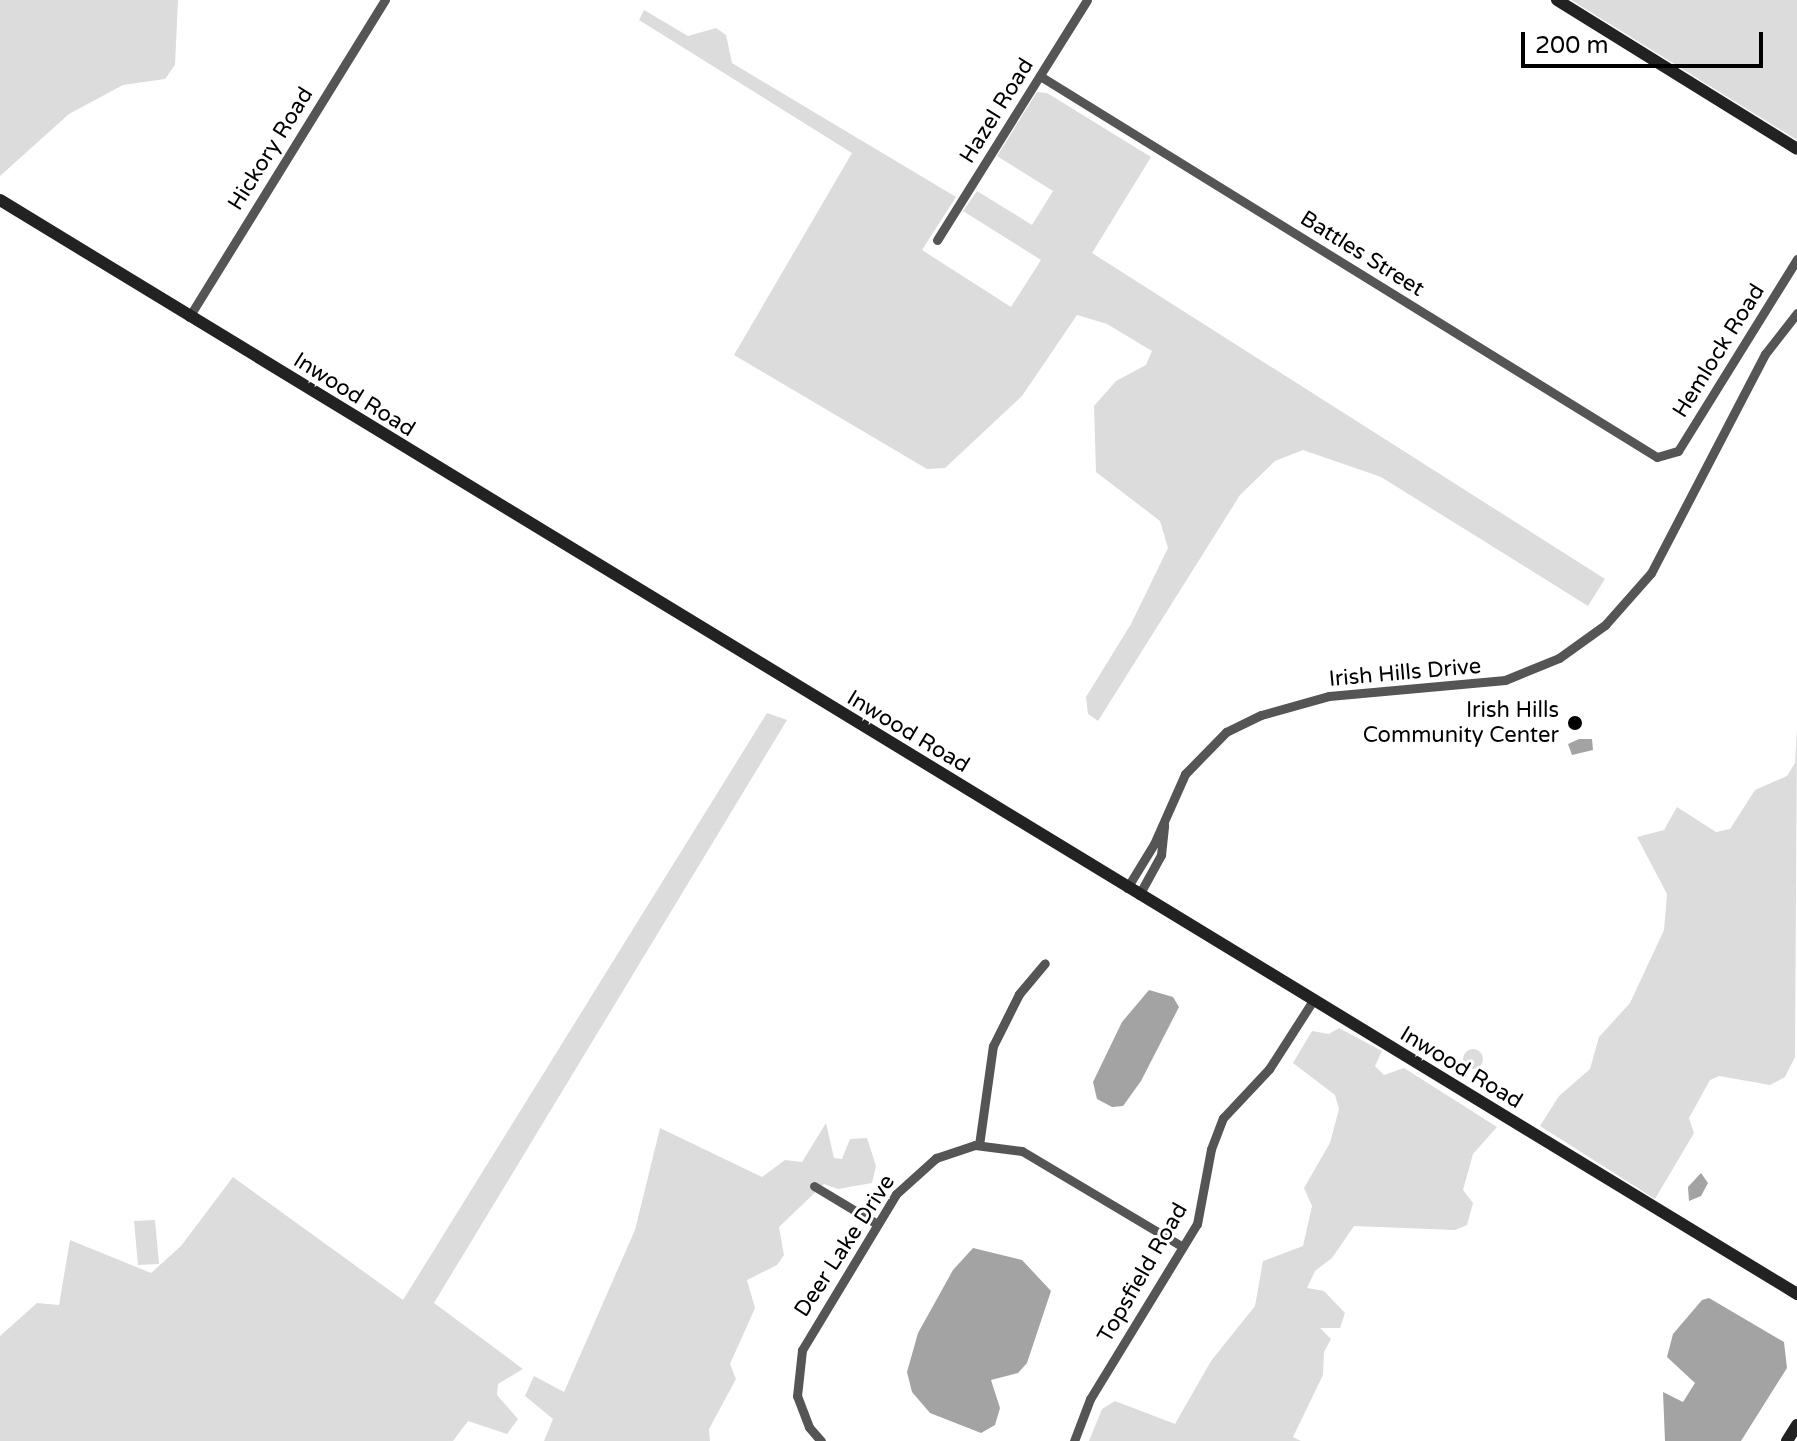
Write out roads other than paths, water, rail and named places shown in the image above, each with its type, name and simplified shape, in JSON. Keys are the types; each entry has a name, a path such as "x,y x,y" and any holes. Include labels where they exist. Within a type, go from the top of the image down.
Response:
{"street":[{"name":"Hickory Road","path":"189,317 385,0"},
{"name":"Hazel Road","path":"937,240 1087,0"},
{"path":"1557,0 1797,149"},
{"name":"Battles Street","path":"1040,76 1650,454 1667,457"},
{"name":"Inwood Road","path":"0,200 1312,1002 1797,1294"},
{"name":"Hemlock Road","path":"1667,457 1686,439 1797,259"},
{"name":"Irish Hills Drive","path":"1133,891 1164,818 1199,755 1248,720 1329,696 1505,680 1559,658 1597,632 1651,573 1765,354 1797,313"},
{"path":"979,1145 993,1046 1019,994 1045,963"},
{"name":"Topsfield Road","path":"1074,1441 1090,1399 1200,1215 1211,1149 1223,1118 1269,1069 1312,1002"},
{"name":"Deer Lake Drive","path":"821,1441 800,1408 799,1360 877,1224 917,1172 947,1153 979,1145 1006,1147 1039,1158 1183,1247"},
{"path":"814,1186 877,1224"},
{"path":"1787,1441 1797,1425"}],"place":[{"name":"Irish Hills Community Center","path":"1575,723"}]}
